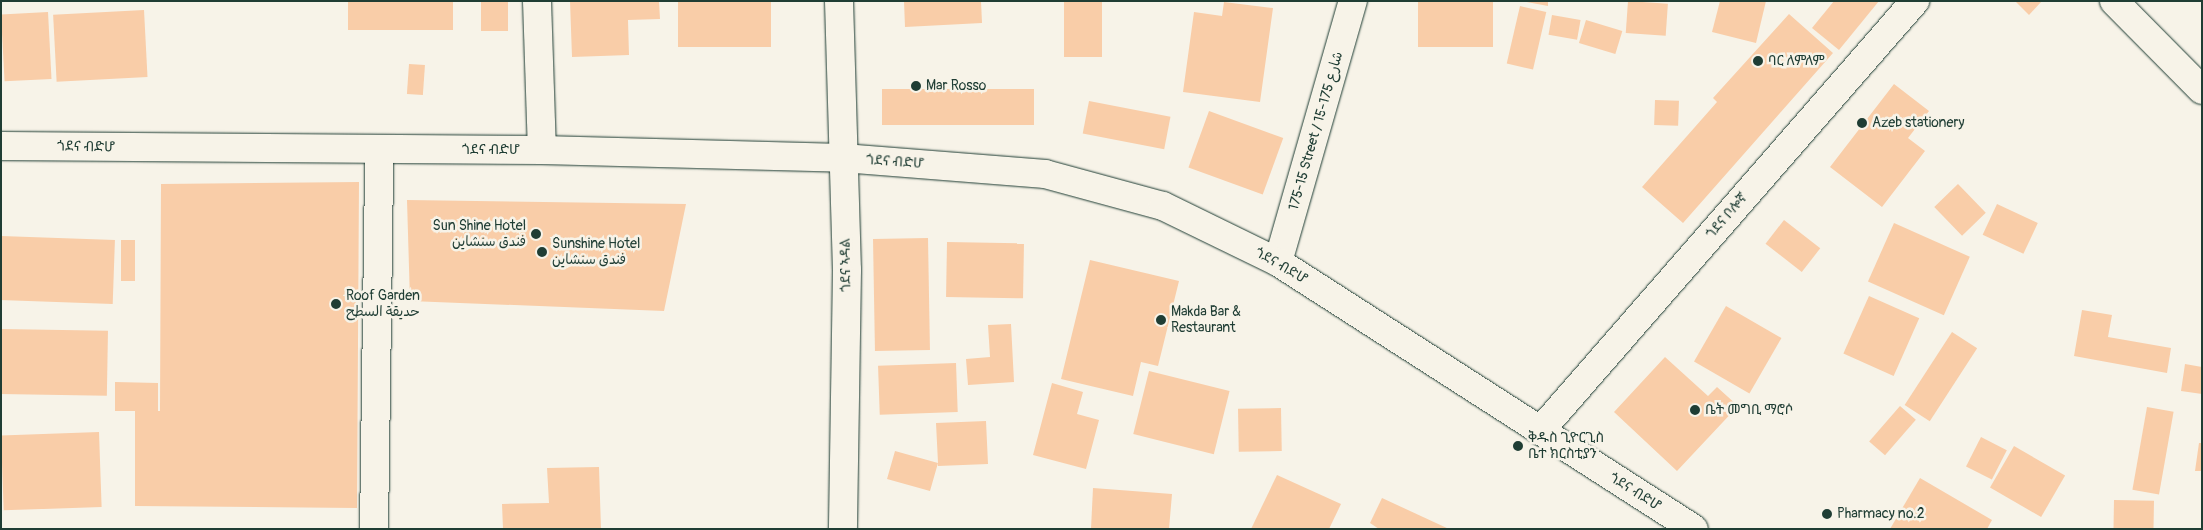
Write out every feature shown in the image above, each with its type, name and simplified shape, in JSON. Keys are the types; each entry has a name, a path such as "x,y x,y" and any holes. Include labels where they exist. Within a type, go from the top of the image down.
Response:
{"street":[{"path":"536,1 542,150"},
{"name":"ጎደና ኣዳል","path":"839,1 842,158 847,270 843,529"},
{"name":"175-15 Street / شارع 175-15","path":"1278,262 1353,1"},
{"name":"ጎደና ቦሎኛ","path":"1540,431 1915,1"},
{"path":"2114,1 2202,90"},
{"name":"ጎደና ብድሆ","path":"1,146 542,150 842,158 1045,174 1163,206 1278,262 1694,529"},
{"path":"374,529 379,149"}],"building":[{"path":"348,1 453,1 453,30 348,30"},
{"path":"481,1 508,1 508,31 481,31"},
{"path":"570,1 659,1 660,19 628,20 629,55 572,57"},
{"path":"678,1 771,1 771,47 678,47"},
{"path":"904,1 981,1 982,23 905,27"},
{"path":"1064,1 1102,1 1102,57 1064,57"},
{"path":"1418,1 1493,1 1493,47 1418,47"},
{"path":"1521,1 1548,1 1548,6"},
{"path":"1628,1 1668,4 1666,36 1626,33"},
{"path":"1720,1 1766,1 1756,43 1712,32"},
{"path":"1834,1 1879,1 1839,50 1812,28"},
{"path":"2015,1 2042,1 2029,15"},
{"path":"1224,2 1273,8 1260,102 1183,92 1194,12 1222,16"},
{"path":"1520,6 1546,12 1533,70 1507,63"},
{"path":"144,10 148,77 57,82 53,15"},
{"path":"48,12 52,79 5,81 1,14"},
{"path":"1789,14 1833,53 1683,223 1642,187 1717,102 1713,98"},
{"path":"1552,15 1581,20 1577,40 1549,35"},
{"path":"1586,20 1622,31 1615,54 1579,43"},
{"path":"409,64 425,65 423,95 407,94"},
{"path":"1894,84 1929,111 1908,138 1925,151 1882,207 1830,167"},
{"path":"882,89 1034,89 1034,125 882,125"},
{"path":"1655,100 1679,101 1678,126 1654,125"},
{"path":"1089,101 1170,117 1164,149 1083,133"},
{"path":"1209,111 1283,138 1263,194 1188,167"},
{"path":"359,182 357,508 135,506 135,411 115,411 115,382 158,383 158,411 160,411 161,184"},
{"path":"1958,184 1986,213 1962,236 1934,207"},
{"name":"Sunshine Hotel فندق سنشاين","path":"407,200 686,204 664,311 410,301"},
{"path":"1997,204 2038,223 2023,254 1983,235"},
{"path":"1784,220 1820,248 1802,272 1766,244"},
{"path":"1894,223 1970,257 1944,315 1868,281"},
{"path":"1,236 115,240 113,304 1,300"},
{"path":"928,238 930,350 875,351 873,239"},
{"path":"121,240 135,240 135,281 121,281"},
{"path":"947,242 1024,243 1023,298 946,297"},
{"path":"1090,260 1179,281 1158,366 1141,362 1133,396 1061,379"},
{"path":"1869,296 1919,318 1894,376 1843,354"},
{"path":"1726,306 1781,338 1749,393 1694,361"},
{"path":"2082,310 2112,315 2108,337 2171,348 2167,373 2074,356"},
{"path":"1011,324 1014,382 968,385 966,359 990,357 988,325"},
{"path":"1,329 108,331 107,396 1,394"},
{"path":"1952,332 1977,348 1930,421 1905,405"},
{"path":"1665,357 1708,396 1717,387 1738,406 1677,471 1614,412"},
{"path":"956,363 958,412 880,415 878,366"},
{"path":"2185,364 2202,367 2202,394 2181,391"},
{"path":"1149,371 1230,391 1214,454 1133,434"},
{"path":"1052,383 1083,392 1077,414 1099,420 1086,469 1033,455"},
{"path":"1900,406 1916,420 1885,455 1869,441"},
{"path":"2147,407 2174,412 2159,494 2132,490"},
{"path":"1281,408 1282,451 1239,452 1238,409"},
{"path":"986,421 988,464 938,466 936,423"},
{"path":"99,432 102,507 4,510 1,435"},
{"path":"1981,437 2007,450 1992,480 1966,466"},
{"path":"2199,443 2202,443 2202,471 2195,471"},
{"path":"2014,446 2065,475 2041,517 1990,488"},
{"path":"895,451 938,463 930,491 887,479"},
{"path":"599,467 601,529 503,529 502,504 549,503 547,468"},
{"path":"1277,475 1341,504 1329,529 1251,529"},
{"path":"1920,478 1992,520 1987,529 1890,529"},
{"path":"1093,488 1172,494 1169,529 1091,529"},
{"path":"1382,498 1449,529 1379,529 1370,523"},
{"path":"2114,500 2154,501 2153,529 2113,529"}],"place":[{"name":"ባር ለምለም","path":"1758,61"},
{"name":"Mar Rosso","path":"916,86"},
{"name":"Azeb stationery","path":"1862,123"},
{"name":"Sun Shine Hotel فندق سنشاين","path":"536,234"},
{"name":"Sunshine Hotel فندق سنشاين","path":"542,252"},
{"name":"Roof Garden حديقة السطح","path":"336,304"},
{"name":"Makda Bar & Restaurant","path":"1161,320"},
{"name":"ቤት መግቢ ማሮሶ","path":"1695,410"},
{"name":"ቅዱስ ጊዮርጊስ ቤተ ክርስቲያን","path":"1518,446"},
{"name":"Pharmacy no.2","path":"1827,514"}]}
